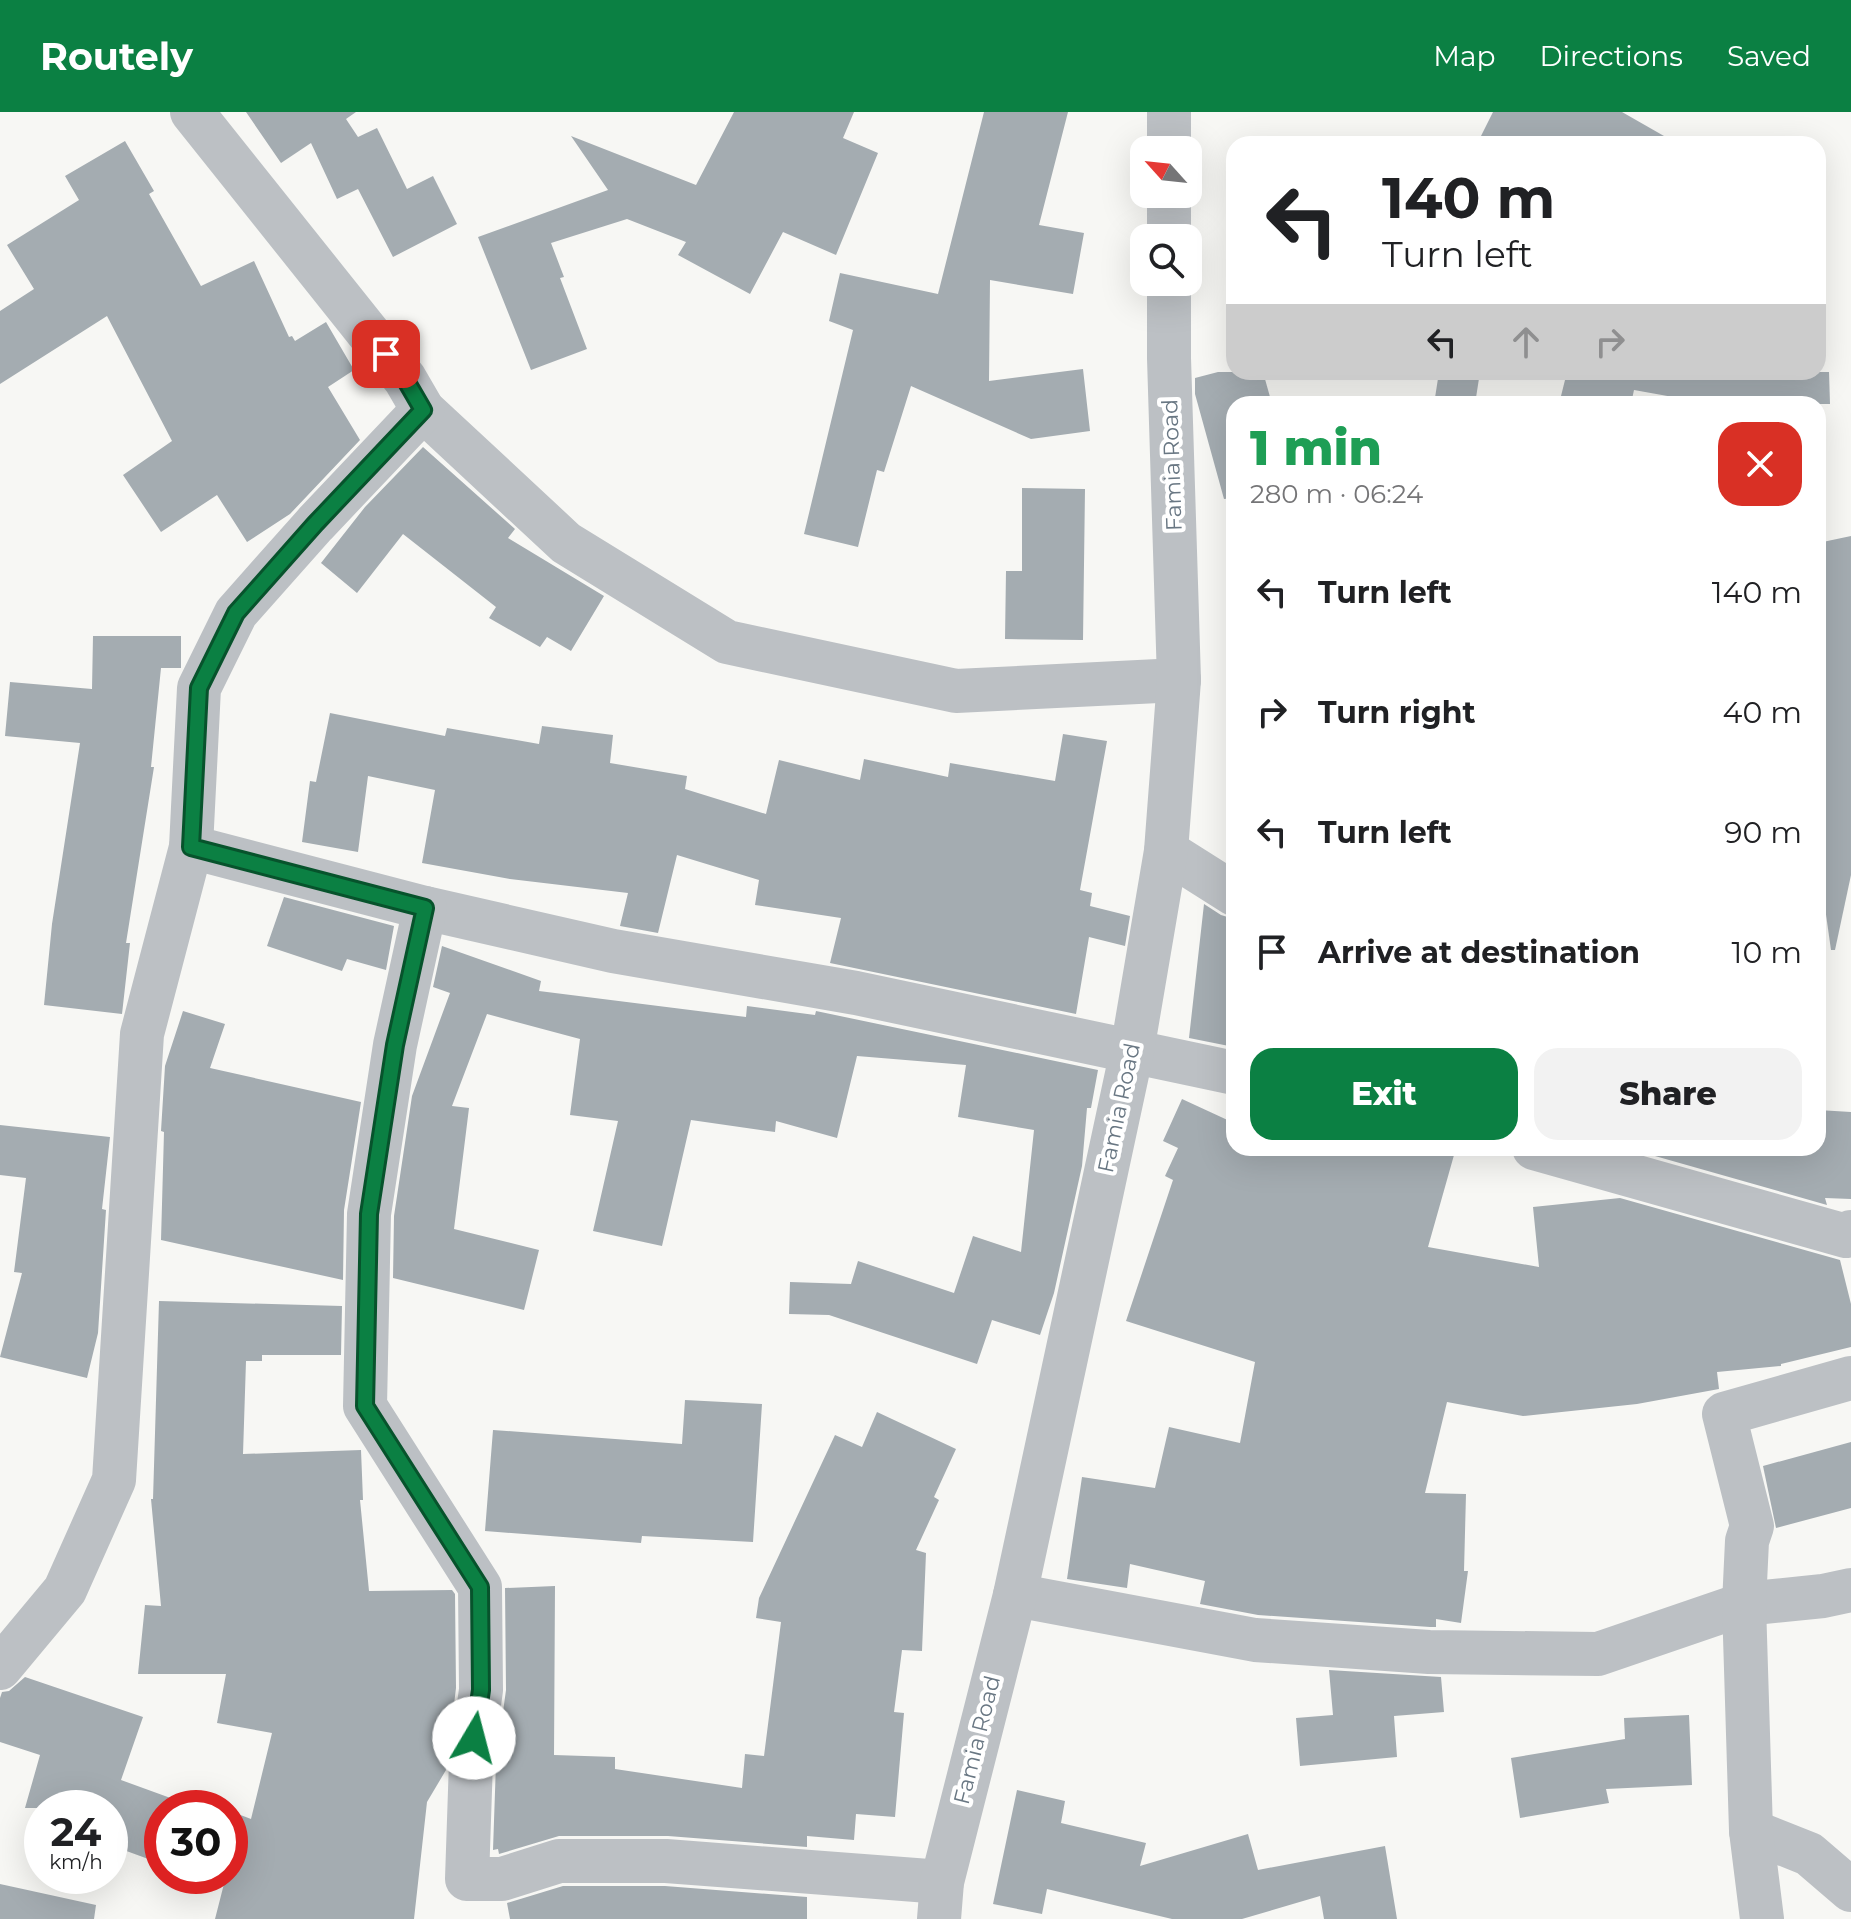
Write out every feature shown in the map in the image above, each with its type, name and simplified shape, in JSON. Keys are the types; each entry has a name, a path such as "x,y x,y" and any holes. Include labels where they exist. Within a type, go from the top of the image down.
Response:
{"street":[{"path":"192,112 405,379 423,410 566,543 727,642 956,691 1179,680"},
{"path":"1169,112 1169,136"},
{"name":"Famia Road","path":"941,1900 1015,1595 1132,1051 1166,851 1179,680 1169,296"},
{"path":"0,1668 65,1590 114,1480 142,1034 191,847 199,688 236,613 423,410"},
{"path":"191,847 425,908 613,951 856,993 1226,1071"},
{"path":"1166,851 1226,889"},
{"path":"425,908 395,1045 369,1214 365,1406 480,1587 481,1690 471,1761 467,1879 502,1879 559,1861 666,1861 941,1900"},
{"path":"1562,1156 1849,1238"},
{"path":"1762,1919 1751,1831 1744,1604 1747,1541 1752,1526 1724,1414 1851,1378"},
{"path":"1015,1595 1255,1640 1460,1653 1598,1654 1744,1604 1851,1590"},
{"path":"1751,1831 1809,1854 1851,1890"}],"building":[{"path":"246,112 356,112 346,119 358,137 377,128 407,189 433,176 457,224 393,257 358,189 337,199 311,143 281,163"},
{"path":"734,112 854,112 843,138 878,153 836,255 783,232 750,294 678,255 686,242 627,219 551,243 564,277 560,278 587,349 531,370 478,237 608,190 571,136 696,185"},
{"path":"984,112 1068,112 1039,225 1084,233 1073,294 990,280 989,381 1083,369 1090,431 1031,439 911,386 884,472 877,470 858,547 804,534 853,330 829,321 840,273 938,294"},
{"path":"1493,112 1622,112 1664,136 1481,136"},
{"path":"125,141 154,191 149,194 201,286 254,261 289,337 292,336 295,341 326,322 354,370 328,387 360,440 290,514 247,542 217,495 161,532 123,475 172,441 107,316 0,384 0,311 34,289 7,245 79,200 65,176"},
{"path":"1226,372 1226,380 1265,380 1270,396 1226,396 1226,499 1195,394 1195,378"},
{"path":"1826,372 1829,372 1830,404 1826,404 1826,396 1667,396 1634,390 1633,396 1561,396 1565,380 1826,380"},
{"path":"1438,380 1479,380 1476,396 1435,396"},
{"path":"423,447 515,529 508,538 604,596 571,651 547,637 540,647 489,618 496,607 403,534 357,593 321,563 365,507"},
{"path":"1022,488 1085,489 1083,640 1005,639 1006,571 1022,571"},
{"path":"1851,536 1851,875 1835,950 1831,950 1826,915 1826,541"},
{"path":"93,636 181,636 181,668 161,668 151,767 154,767 126,943 130,943 122,1014 44,1005 52,924 80,743 5,736 10,682 92,689"},
{"path":"330,713 445,736 447,728 539,744 542,726 613,735 610,763 687,776 685,789 766,814 779,760 860,780 864,759 948,777 950,763 1055,781 1063,734 1107,741 1080,890 1092,893 1090,906 1130,916 1125,946 1089,937 1076,1014 830,963 841,918 755,905 759,880 677,855 658,933 620,926 628,893 510,879 422,863 435,790 368,776 358,852 302,842 310,781 316,782"},
{"path":"284,897 394,926 386,970 347,959 342,971 267,946"},
{"path":"1204,904 1226,917 1226,1045 1189,1038"},
{"path":"442,946 541,981 539,991 746,1017 747,1006 815,1015 816,1011 1098,1070 1091,1108 1087,1108 1082,1166 1054,1293 1040,1335 992,1320 977,1364 829,1315 789,1314 790,1282 851,1284 858,1261 954,1293 973,1236 1021,1252 1034,1130 958,1117 966,1065 857,1056 837,1138 776,1121 775,1132 691,1120 662,1246 593,1231 618,1121 570,1115 580,1039 487,1014 452,1106 469,1108 454,1229 539,1250 524,1310 393,1278 394,1216 412,1096 450,993 433,987"},
{"path":"183,1011 225,1024 210,1068 361,1102 344,1210 343,1280 161,1240 164,1132 161,1131 165,1066"},
{"path":"1182,1099 1226,1119 1226,1156 1454,1156 1428,1247 1539,1267 1533,1207 1620,1198 1840,1260 1851,1304 1851,1347 1781,1366 1717,1372 1719,1389 1637,1404 1523,1416 1447,1402 1425,1493 1466,1494 1464,1571 1468,1571 1461,1623 1436,1619 1436,1627 1430,1627 1258,1615 1200,1604 1205,1581 1130,1564 1127,1588 1067,1579 1082,1477 1155,1488 1169,1427 1240,1443 1255,1362 1126,1321 1173,1180 1165,1176 1178,1148 1163,1141"},
{"path":"1826,1110 1851,1112 1851,1199 1825,1198 1827,1205 1655,1156 1826,1156"},
{"path":"0,1125 110,1137 102,1209 106,1210 98,1333 87,1378 0,1357 22,1273 14,1272 26,1178 0,1175"},
{"path":"159,1301 342,1306 341,1355 262,1355 262,1361 246,1361 243,1454 361,1450 363,1500 360,1500 369,1591 452,1590 455,1594 456,1688 446,1770 427,1802 414,1919 215,1919 221,1894 248,1894 248,1818 251,1819 272,1733 217,1723 226,1674 138,1674 145,1605 161,1606 153,1499"},
{"path":"685,1400 762,1404 753,1542 642,1536 641,1543 485,1531 493,1430 682,1444"},
{"path":"877,1412 956,1449 934,1497 939,1500 916,1550 926,1553 922,1651 902,1650 894,1712 904,1713 895,1817 856,1814 854,1840 807,1836 807,1847 668,1836 559,1836 499,1854 498,1849 493,1850 496,1763 506,1690 505,1588 555,1586 554,1755 615,1757 615,1769 742,1788 745,1754 764,1756 781,1622 756,1618 759,1598 835,1435 862,1447"},
{"path":"1851,1442 1851,1508 1776,1528 1763,1466"},
{"path":"1329,1670 1441,1677 1444,1712 1394,1716 1397,1757 1300,1766 1296,1718 1333,1715"},
{"path":"25,1677 143,1717 121,1780 148,1790 144,1790 144,1857 128,1852 128,1790 30,1790 40,1755 0,1742 0,1698 2,1692 9,1691"},
{"path":"1689,1715 1692,1785 1606,1789 1609,1803 1520,1818 1511,1758 1625,1739 1624,1718"},
{"path":"1017,1790 1065,1801 1061,1823 1146,1843 1140,1866 1248,1834 1258,1870 1385,1846 1397,1919 1324,1919 1320,1896 1242,1919 1172,1919 1047,1889 1042,1914 993,1904"},
{"path":"0,1884 24,1889 24,1894 46,1894 96,1905 94,1919 0,1919"},
{"path":"563,1886 665,1886 807,1897 807,1919 510,1919 507,1903"}],"route":[{"path":"386,354 423,410 236,613 199,688 191,847 425,908 395,1045 369,1214 365,1406 480,1587 481,1690 474,1738"}]}
